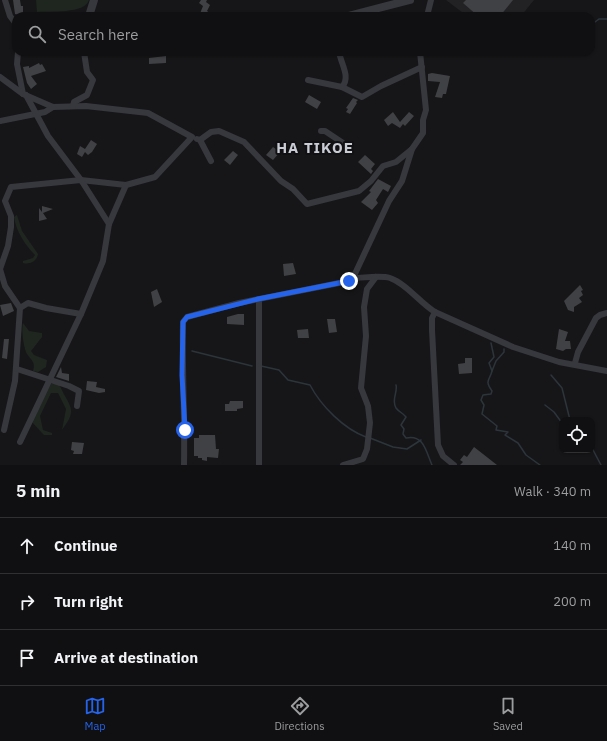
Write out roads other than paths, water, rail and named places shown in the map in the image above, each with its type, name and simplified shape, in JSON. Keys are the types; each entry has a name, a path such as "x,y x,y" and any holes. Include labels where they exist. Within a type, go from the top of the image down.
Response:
{"street":[{"path":"5,0 12,19"},
{"path":"90,12 94,0"},
{"path":"364,12 410,0"},
{"path":"428,12 431,0"},
{"path":"18,56 17,64 25,94 48,136 81,180 109,224"},
{"path":"73,106 74,102 87,95 93,80 87,72 85,56"},
{"path":"340,56 346,77 346,83 342,87"},
{"path":"353,278 389,201 402,180 412,149 423,132 423,120 426,110 421,56"},
{"path":"308,80 342,87 362,98 381,86 422,67"},
{"path":"0,77 25,94 53,107 86,106 148,112 200,140 211,161"},
{"path":"0,121 45,112 53,107"},
{"path":"200,140 211,132 219,131 244,142 281,181 293,189 307,204 358,191 371,181 383,166 396,162 412,149"},
{"path":"322,131 325,131 343,143 342,145"},
{"path":"4,430 17,369 20,308 5,286 0,269 8,246 11,226 11,216 2,199 11,187 14,186 81,180 126,185 155,177 192,137"},
{"path":"20,442 81,314 103,261 109,224 126,185"},
{"path":"343,465 363,459 367,448 370,423 368,406 361,388 366,336 364,307 367,289 376,277"},
{"path":"184,465 185,430 182,375 183,322 187,317 192,315 258,299 349,281 353,278 390,278 399,283 423,305 435,312 513,346 559,362 607,371"},
{"path":"258,299 258,465"},
{"path":"20,308 28,302 46,308 81,314"},
{"path":"435,312 432,318 432,330 438,445 443,456 454,465"},
{"path":"575,364 578,352 596,318 600,314 607,313"},
{"path":"17,369 49,379 79,391 77,406"}],"waterway":[{"path":"595,22 599,19 607,19"},
{"path":"491,343 494,357 489,363 492,371 488,384 492,391 491,394 483,395 481,400 484,405 482,414 497,426 496,430 508,432 505,435 518,443 526,455 540,465"},
{"path":"492,371 496,361 504,352 504,349"},
{"path":"192,351 252,366"},
{"path":"261,366 279,370 288,380 310,385 320,401 334,416 342,423 366,437"},
{"path":"551,375 562,388 569,417"},
{"path":"396,385 394,402 396,408 406,417 401,425 404,429 403,434 406,438 412,437 421,441 432,465"},
{"path":"545,405 554,412 559,419"},
{"path":"370,438 393,447 407,449 421,440"},
{"path":"595,453 601,465"}],"district":[{"name":"HA TIKOE","path":"315,147"}]}
